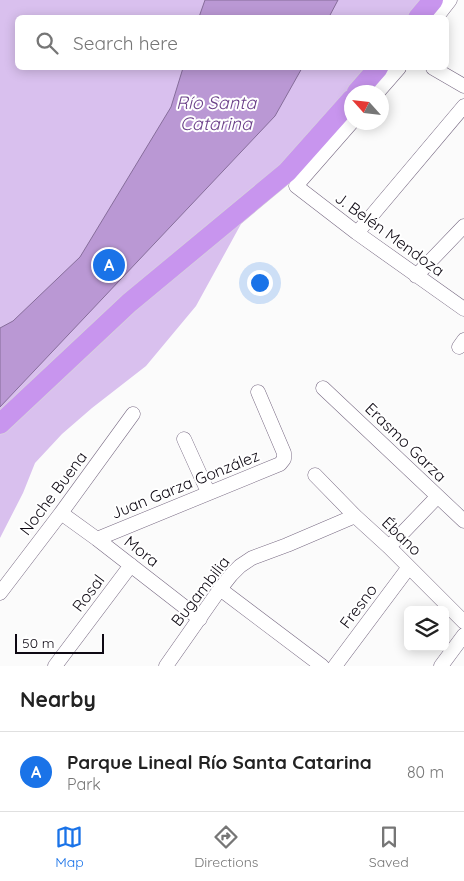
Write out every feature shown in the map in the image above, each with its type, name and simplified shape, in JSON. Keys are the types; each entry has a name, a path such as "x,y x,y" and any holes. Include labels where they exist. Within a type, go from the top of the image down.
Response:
{"highway":[{"path":"420,15 433,0"},
{"path":"363,85 376,70"},
{"path":"0,424 129,303 291,179 344,109"}],"street":[{"path":"438,15 450,0"},
{"path":"384,85 397,70"},
{"path":"436,70 464,86"},
{"path":"357,233 464,106"},
{"path":"291,179 344,129"},
{"name":"J. Belén Mendoza","path":"291,179 357,233 464,309"},
{"path":"416,276 464,226"},
{"name":"Erasmo Garza","path":"323,388 464,521"},
{"name":"Juan Garza González","path":"97,539 280,464 284,459 284,453 258,392"},
{"name":"Noche Buena","path":"0,593 133,414"},
{"path":"184,439 208,492"},
{"name":"Ébano","path":"316,475 355,516 464,622"},
{"path":"389,547 437,496"},
{"name":"Mora","path":"61,512 200,619"},
{"name":"Bugambilia","path":"170,664 220,589 240,566 252,558 355,516"},
{"name":"Rosal","path":"55,666 131,565"},
{"name":"Fresno","path":"334,666 409,567"},
{"path":"220,589 322,666"},
{"path":"441,666 464,635"}],"shaded area":[{"path":"0,0 434,0 424,15 15,15 15,70 379,70 367,85 344,85 344,112 269,200 241,224 196,306 146,366 62,434 35,463 23,493 0,538"}],"water":[{"path":"205,0 338,0 330,15 200,15"},
{"name":"Río Santa Catarina","path":"182,70 301,70 275,116 0,407 0,328 13,321 80,257 171,107"}],"place":[{"name":"Parque Lineal Río Santa Catarina","path":"109,265"}]}
